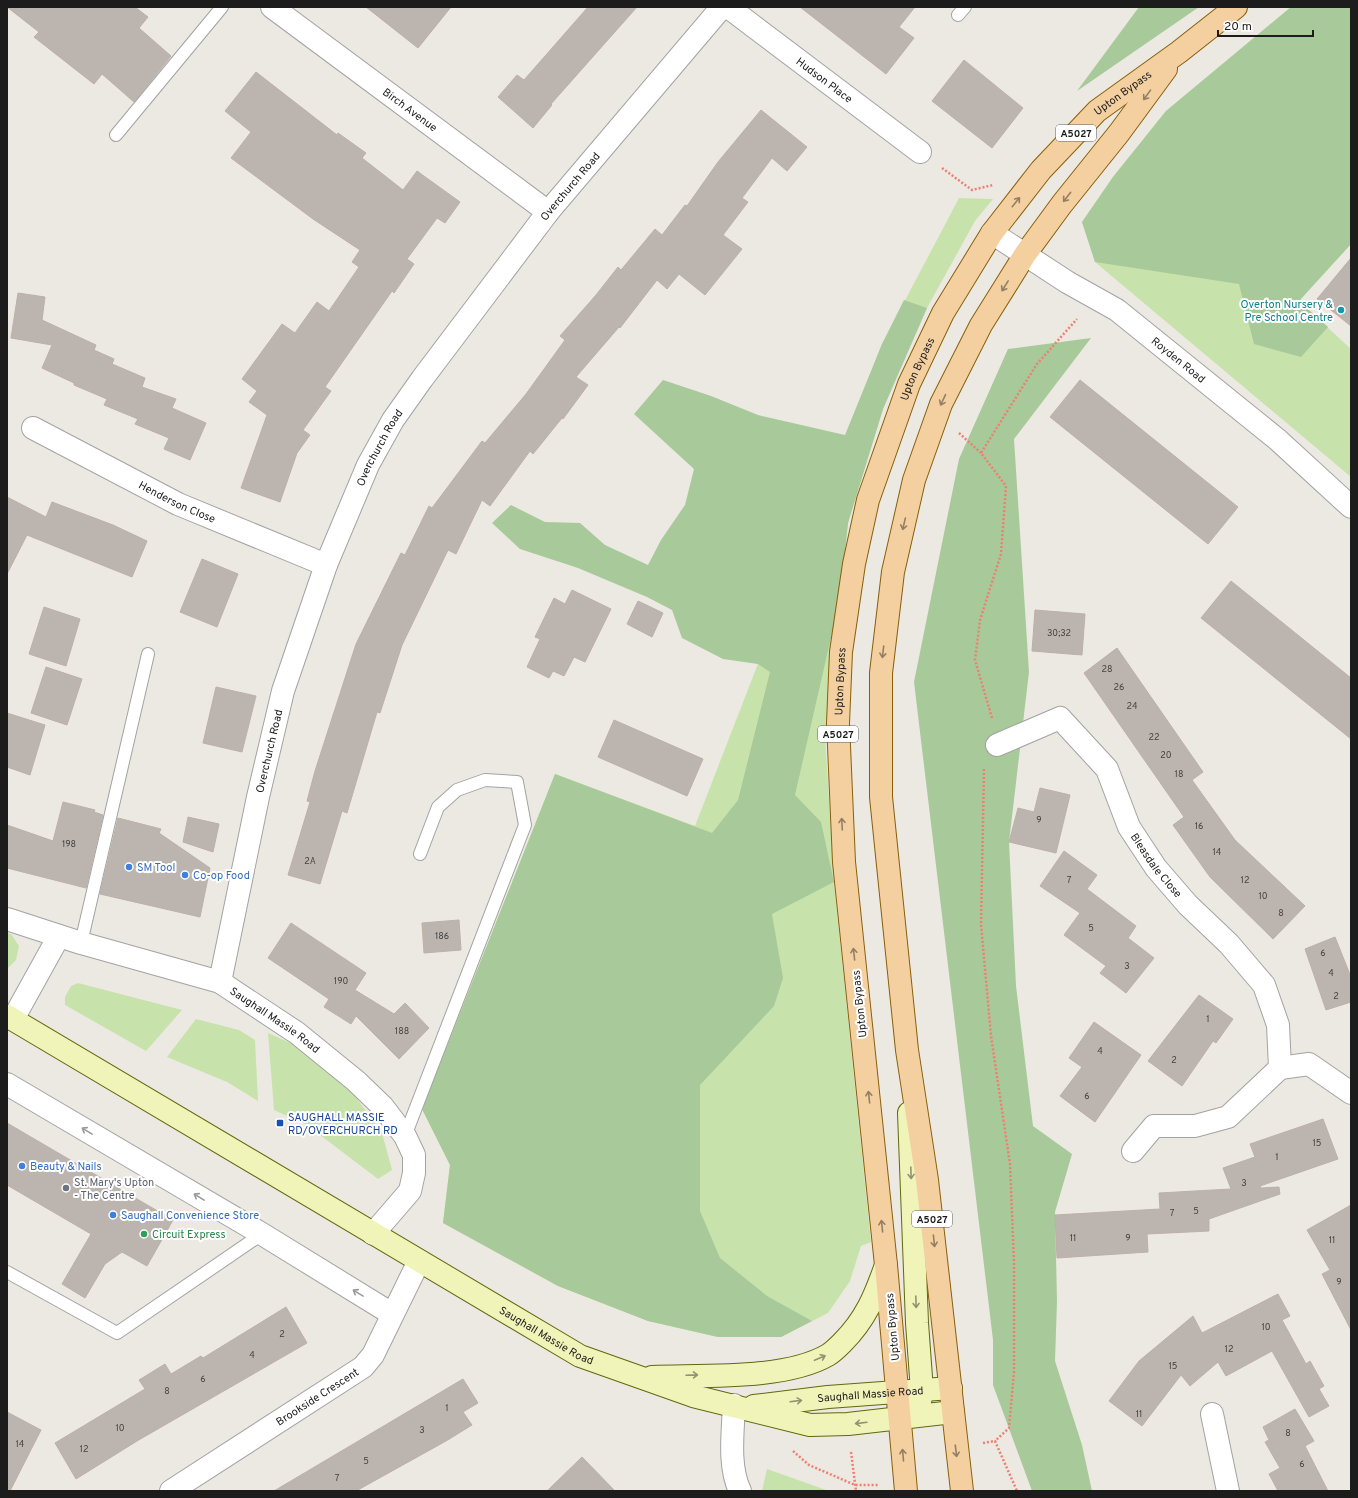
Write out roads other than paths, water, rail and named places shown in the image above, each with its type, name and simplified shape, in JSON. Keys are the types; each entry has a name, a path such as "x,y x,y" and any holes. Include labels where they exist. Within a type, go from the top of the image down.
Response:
{"main road":[{"name":"Upton Bypass","path":"906,1491 886,1265 844,862 838,722 841,652 854,564 868,500 908,384 943,313 992,233 1041,170 1098,111 1179,52 1236,7"},
{"name":"Upton Bypass","path":"962,1491 928,1180 907,1050 881,797 881,673 892,572 914,480 941,404 981,325 1026,253 1062,204 1119,133 1179,52"},
{"name":"Saughall Massie Road","path":"10,1017 580,1356 694,1396 810,1425 848,1424 954,1412"},
{"path":"900,1418 913,1410 920,1402 922,1391 917,1323 907,1050"},
{"path":"639,1377 762,1373 792,1368 830,1354 856,1329 874,1299 886,1265"},
{"name":"Saughall Massie Road","path":"738,1407 828,1396 898,1393 951,1388"}],"street":[{"name":"Birch Avenue","path":"272,7 548,212"},
{"name":"Overchurch Road","path":"220,982 283,691 326,565 368,465 393,420 422,379 548,212 722,7"},
{"name":"Hudson Place","path":"728,7 920,152"},
{"name":"Royden Road","path":"992,233 1026,253 1067,282 1118,310 1278,440 1351,506"},
{"name":"Henderson Close","path":"33,428 178,504 326,565"},
{"name":"Bleasdale Close","path":"997,745 1060,718 1107,769 1129,827 1156,868 1188,904 1229,944 1264,985 1278,1025 1280,1068"},
{"name":"Saughall Massie Road","path":"7,919 81,943 220,982 297,1033 356,1081 383,1107 405,1136 414,1155 414,1173 410,1190 373,1234"},
{"path":"10,1017 60,936"},
{"path":"1133,1151 1154,1126 1195,1126 1228,1117 1280,1068 1309,1064 1351,1093"},
{"path":"7,1084 262,1234 392,1314"},
{"name":"Brookside Crescent","path":"171,1491 363,1366 373,1355 419,1261"},
{"path":"738,1407 733,1457 736,1483 740,1491"},
{"path":"1212,1414 1228,1491"}],"lane":[{"path":"116,135 222,7"},
{"path":"81,943 148,654"},
{"path":"405,1136 525,825 517,782 485,780 458,790 438,807 420,854"},
{"path":"7,1272 117,1333 262,1234"}],"place":[{"name":"Overton Nursery & Pre School Centre","path":"1341,310"},
{"name":"SM Tool","path":"129,867"},
{"name":"Co-op Food","path":"185,875"},
{"name":"SAUGHALL MASSIE RD/OVERCHURCH RD","path":"280,1123"},
{"name":"Beauty & Nails","path":"22,1166"},
{"name":"St. Mary's Upton - The Centre","path":"66,1188"},
{"name":"Saughall Convenience Store","path":"113,1215"},
{"name":"Circuit Express","path":"144,1234"}]}
